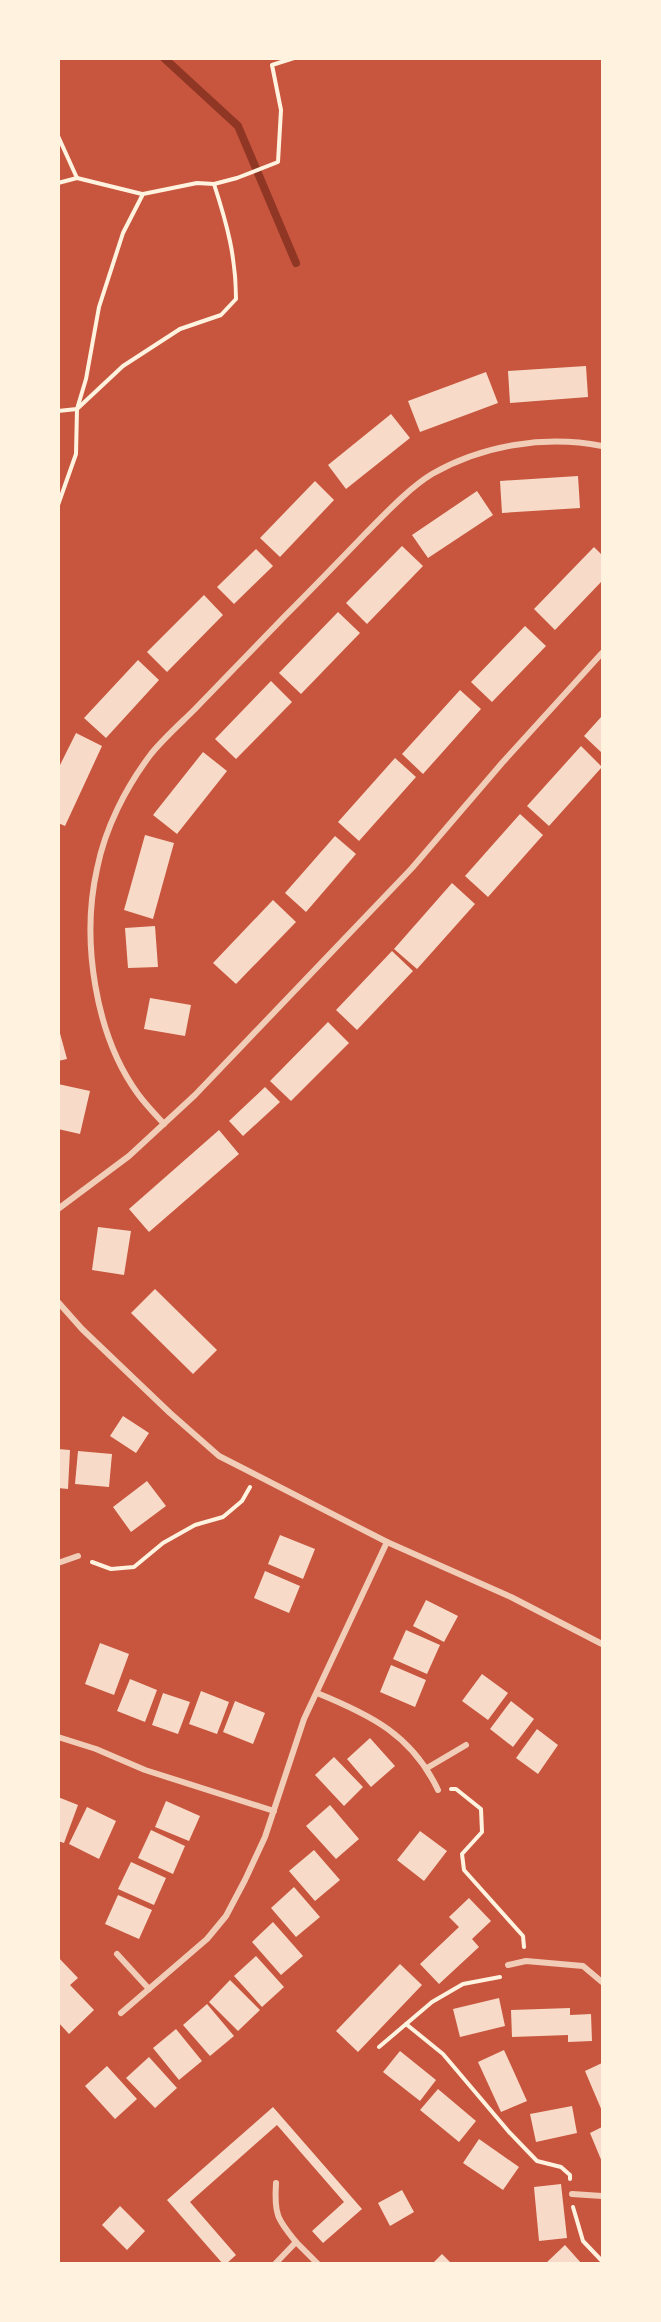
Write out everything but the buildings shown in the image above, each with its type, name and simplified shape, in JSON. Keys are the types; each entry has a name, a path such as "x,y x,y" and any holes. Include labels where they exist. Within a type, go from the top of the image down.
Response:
{"street":[{"path":"164,1124 138,1094 114,1050 95,983 90,937 96,869 115,816 135,778 152,753 381,518 430,476 454,463 507,446 554,441 603,446"},
{"path":"58,1209 129,1156 195,1095 351,933 603,653"},
{"path":"58,1302 82,1329 162,1406 219,1456 387,1542 511,1597 603,1644"},
{"path":"122,2013 207,1939 225,1916 265,1837 304,1719 387,1542"},
{"path":"58,1563 78,1556"},
{"path":"317,1693 383,1725 407,1743 428,1768 438,1790"},
{"path":"58,1737 96,1749 145,1770 273,1811"},
{"path":"428,1768 466,1745"},
{"path":"117,1954 149,1989"},
{"path":"508,1965 526,1961 583,1966 603,1982"},
{"path":"276,2183 275,2200 279,2221 318,2264"},
{"path":"572,2194 603,2196"},
{"path":"275,2264 296,2242"}],"path":[{"path":"58,183 77,178 143,194 237,178 278,162 281,110 271,58"},
{"path":"272,65 294,58"},
{"path":"58,136 77,178"},
{"path":"58,411 76,408 123,366 180,329 221,315 236,299 236,271 229,229 214,183"},
{"path":"58,505 76,454 76,408 86,379 99,307 123,233 143,194"},
{"path":"78,1556 111,1569 134,1567 163,1543 195,1525 223,1516 242,1501 257,1476"},
{"path":"438,1790 456,1789 481,1809 482,1832 462,1854 464,1870 523,1936 526,1961"},
{"path":"379,2048 432,2002 463,1984 500,1977 508,1965"},
{"path":"406,2024 443,2054 509,2132 537,2161 561,2168 570,2175 575,2217 583,2241 603,2261"}],"waterway":[{"path":"164,58 238,126 296,263"}]}
